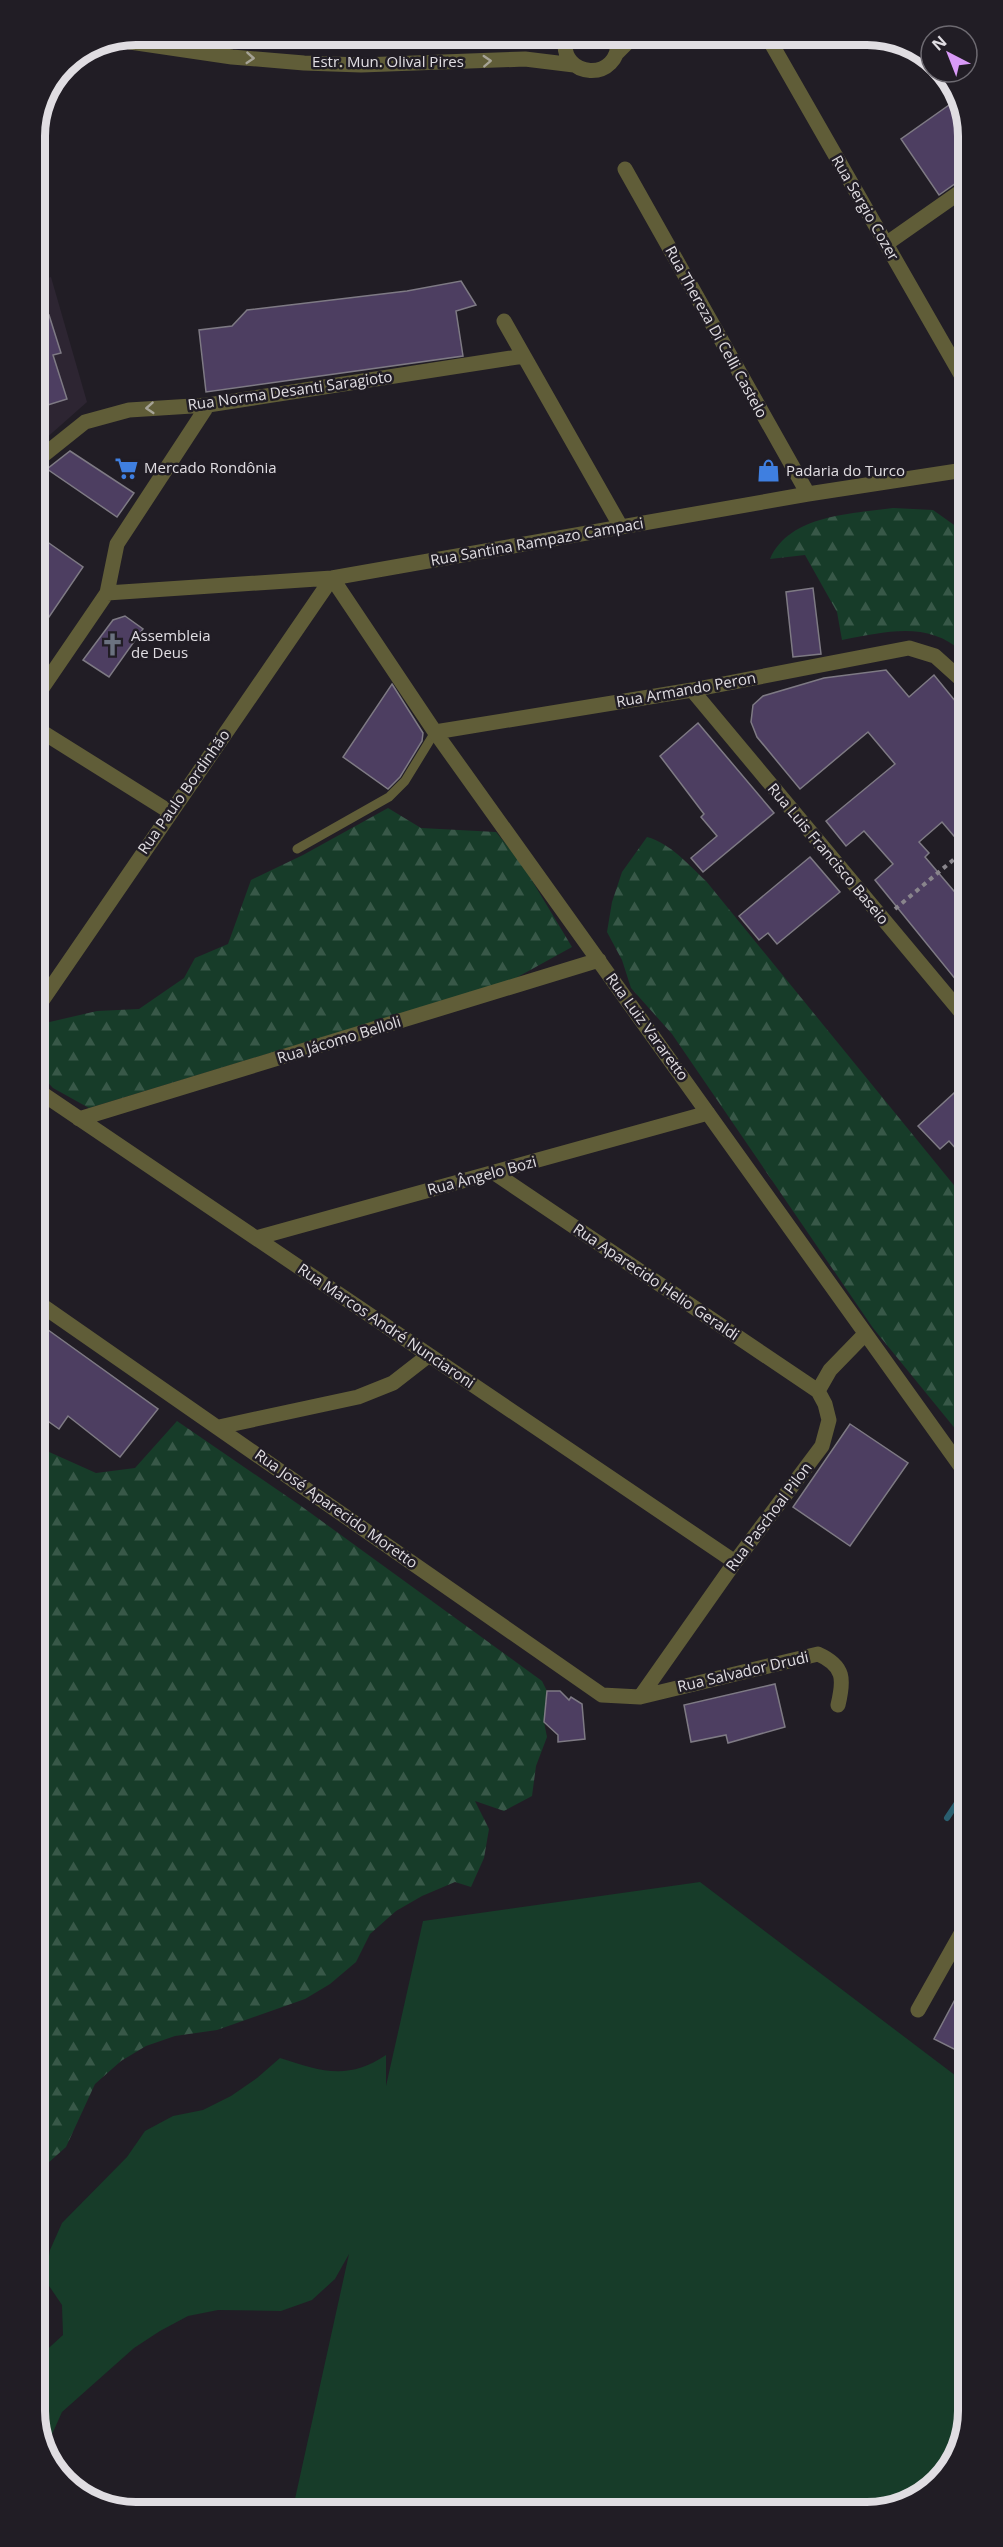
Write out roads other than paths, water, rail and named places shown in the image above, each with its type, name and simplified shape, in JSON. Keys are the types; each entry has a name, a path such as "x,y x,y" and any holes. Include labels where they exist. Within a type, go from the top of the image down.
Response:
{"street":[{"name":"Estr. Mun. Olival Pires","path":"150,45 232,57 361,66 525,58 574,65 590,71 606,67 625,45"},
{"path":"566,45 566,51 574,65"},
{"path":"617,53 618,45"},
{"name":"Rua Sergio Cozer","path":"772,45 958,370"},
{"name":"Rua Thereza Di Celli Castelo","path":"625,169 808,494"},
{"path":"886,244 958,194"},
{"path":"504,321 621,527"},
{"name":"Rua Norma Desanti Saragioto","path":"45,454 85,422 129,410 208,405 524,356"},
{"path":"45,683 107,593 117,544 208,405"},
{"name":"Rua Santina Rampazo Campaci","path":"107,593 332,578 808,494 958,471"},
{"name":"Rua Luiz Vararetto","path":"332,578 435,732 958,1463"},
{"name":"Rua Paulo Bordinhão","path":"45,996 332,578"},
{"name":"Rua Armando Peron","path":"435,732 692,690 909,648 934,656 958,677"},
{"name":"Rua Luis Francisco Baseio","path":"692,690 958,1009"},
{"path":"45,734 170,812"},
{"name":"Rua Jácomo Belloli","path":"80,1119 598,960"},
{"name":"Rua Marcos André Nunciaroni","path":"45,1095 735,1562"},
{"name":"Rua Ângelo Bozi","path":"256,1238 708,1113"},
{"name":"Rua Aparecido Helio Geraldi","path":"493,1172 818,1391"},
{"name":"Rua José Aparecido Moretto","path":"45,1307 602,1695 640,1696"},
{"path":"818,1391 830,1370 865,1334"},
{"path":"219,1427 358,1398 393,1383 429,1355"},
{"name":"Rua Paschoal Pilon","path":"640,1696 735,1562 822,1446 829,1420 825,1404 818,1391"},
{"name":"Rua Salvador Drudi","path":"640,1696 818,1654 832,1660 840,1671 842,1688 838,1705"},
{"path":"918,2010 958,1939"}],"lane":[{"path":"297,849 389,797 405,781 435,732"}],"waterway":[{"path":"947,1818 958,1802"}],"place":[{"name":"Mercado Rondônia","path":"126,468"},
{"name":"Padaria do Turco","path":"768,471"},
{"name":"Assembleia de Deus","path":"113,645"}]}
